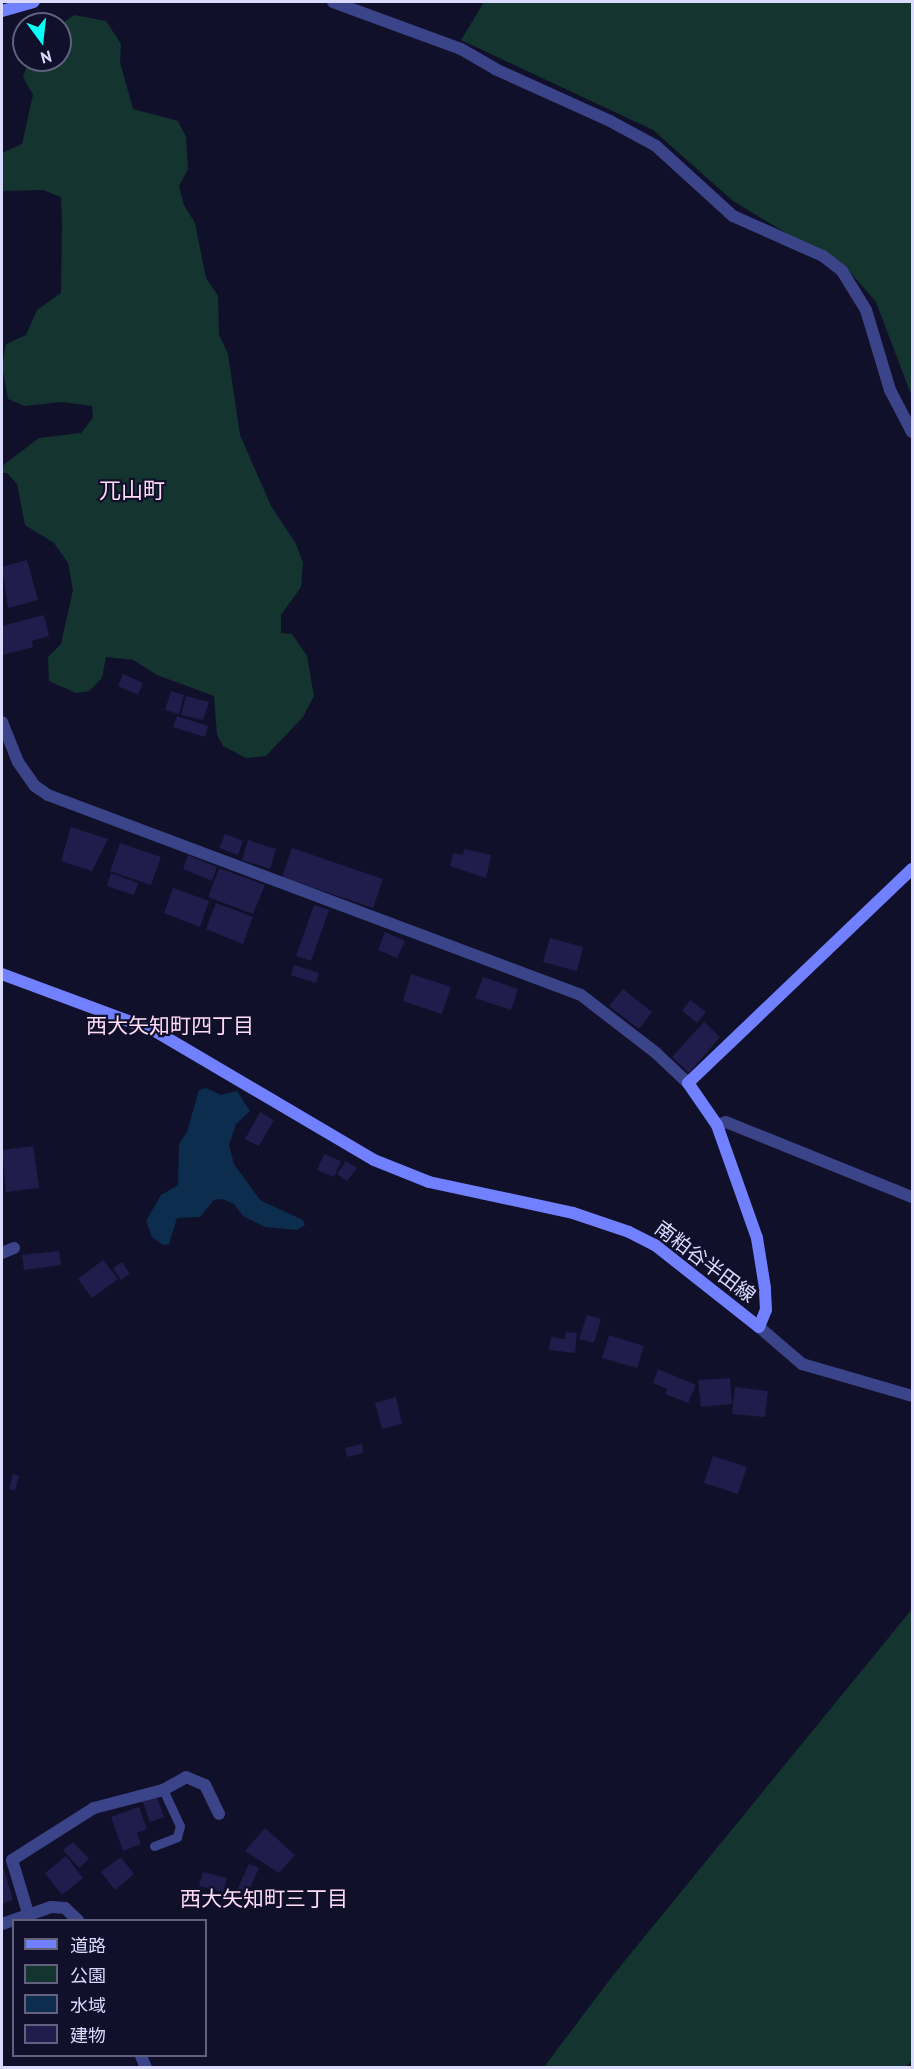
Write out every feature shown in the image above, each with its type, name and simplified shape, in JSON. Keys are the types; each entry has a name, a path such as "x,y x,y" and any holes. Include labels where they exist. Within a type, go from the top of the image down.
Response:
{"main road":[{"path":"2,11 34,2"},
{"path":"688,1083 912,869"},
{"name":"南粕谷半田線","path":"2,974 155,1031 374,1160 429,1182 573,1213 629,1232 655,1245 759,1327 766,1310 762,1260 717,1125 688,1083"}],"street":[{"path":"333,2 461,49 495,69 610,121 656,146 734,216 823,256 842,271 866,310 890,390 912,432"},
{"path":"2,722 18,762 35,786 48,795 581,995 656,1053 688,1083"},
{"path":"717,1125 726,1122 912,1197"},
{"path":"2,1253 14,1248"},
{"path":"759,1327 802,1364 912,1396"},
{"path":"27,1913 12,1868 16,1855 94,1808 163,1790 186,1777 197,1779 205,1785 219,1814"},
{"path":"13,1919 27,1913 65,1908 77,1919"}],"lane":[{"path":"154,1846 177,1837 180,1826 163,1790"}],"green space":[{"path":"484,2 912,2 912,397 876,302 849,271 733,201 653,130 461,40"},
{"path":"72,16 106,21 121,44 120,62 133,109 178,121 186,137 188,169 179,186 184,205 195,223 206,278 218,296 219,335 228,354 240,435 271,506 296,544 303,563 301,587 281,615 281,633 292,634 307,656 314,696 303,717 266,756 246,758 223,746 217,735 214,696 157,675 133,660 106,657 102,678 89,691 76,693 49,681 48,657 61,644 73,590 68,563 54,543 25,525 17,484 7,473 2,473 2,466 39,438 81,433 93,418 92,406 62,402 24,406 8,399 2,366 6,344 26,335 37,310 61,293 62,223 61,197 43,190 2,191 2,153 22,144 33,95 23,77 25,72 72,72"},
{"path":"912,1609 912,2060 906,2068 544,2067 614,1974"}],"water":[{"path":"206,1088 221,1095 237,1091 250,1111 236,1124 229,1145 234,1164 260,1200 303,1220 305,1225 297,1230 265,1227 243,1216 234,1204 222,1199 214,1200 200,1217 177,1218 169,1244 163,1245 152,1237 146,1221 161,1195 178,1185 179,1144 187,1132 199,1090"}],"building":[{"path":"27,560 38,600 8,608 2,567"},
{"path":"44,615 49,636 32,641 33,647 3,655 2,626"},
{"path":"123,674 143,683 138,695 118,686"},
{"path":"171,691 184,695 179,714 165,710"},
{"path":"186,696 209,702 203,720 181,715"},
{"path":"177,716 208,726 205,737 173,727"},
{"path":"71,827 108,839 92,871 61,861"},
{"path":"225,834 243,841 238,855 219,848"},
{"path":"248,840 276,849 270,869 242,860"},
{"path":"120,843 161,857 151,885 110,871"},
{"path":"292,848 383,879 373,908 282,877"},
{"path":"464,849 491,855 486,878 450,866 453,853 463,855"},
{"path":"188,855 217,867 212,881 183,869"},
{"path":"219,868 265,885 253,914 208,897"},
{"path":"111,873 138,883 134,895 107,886"},
{"path":"173,888 209,901 200,927 164,913"},
{"path":"216,903 253,917 243,944 206,929"},
{"path":"314,905 329,910 311,961 296,956"},
{"path":"385,932 405,941 397,958 378,950"},
{"path":"550,938 583,947 577,971 543,962"},
{"path":"294,965 319,973 316,983 291,975"},
{"path":"411,974 451,987 442,1014 403,1001"},
{"path":"483,977 518,989 511,1010 475,998"},
{"path":"623,989 652,1012 639,1029 609,1006"},
{"path":"690,1000 706,1012 697,1023 682,1011"},
{"path":"704,1022 720,1037 689,1073 672,1057"},
{"path":"260,1112 274,1120 259,1146 245,1139"},
{"path":"33,1146 39,1188 6,1192 2,1150"},
{"path":"324,1154 341,1161 334,1177 317,1170"},
{"path":"346,1161 357,1168 347,1181 337,1174"},
{"path":"59,1251 61,1265 24,1270 22,1255"},
{"path":"103,1260 118,1279 92,1298 78,1279"},
{"path":"122,1262 130,1274 121,1280 113,1268"},
{"path":"587,1315 601,1319 594,1343 579,1339"},
{"path":"566,1332 577,1333 575,1353 549,1350 551,1337 565,1339"},
{"path":"609,1335 644,1346 637,1368 602,1358"},
{"path":"658,1369 696,1385 688,1403 665,1394 667,1389 653,1383"},
{"path":"730,1378 732,1404 701,1407 698,1380"},
{"path":"735,1387 768,1391 765,1417 732,1414"},
{"path":"396,1397 402,1424 382,1429 375,1403"},
{"path":"362,1444 363,1453 347,1457 345,1448"},
{"path":"713,1456 747,1467 738,1494 704,1483"},
{"path":"13,1474 19,1476 15,1491 9,1489"},
{"path":"156,1795 164,1817 150,1822 142,1800"},
{"path":"139,1807 147,1829 137,1833 141,1844 123,1851 111,1817"},
{"path":"265,1828 295,1855 279,1873 245,1851"},
{"path":"73,1842 89,1859 79,1868 63,1850"},
{"path":"66,1856 83,1878 62,1895 45,1873"},
{"path":"121,1857 134,1874 115,1890 101,1872"},
{"path":"249,1864 259,1868 247,1895 237,1890"},
{"path":"4,1869 13,1900 2,1904 2,1870"},
{"path":"203,1872 227,1878 223,1892 199,1886"}],"district":[{"name":"兀山町","path":"132,491"},
{"name":"西大矢知町四丁目","path":"170,1026"},
{"name":"西大矢知町三丁目","path":"264,1899"}]}
